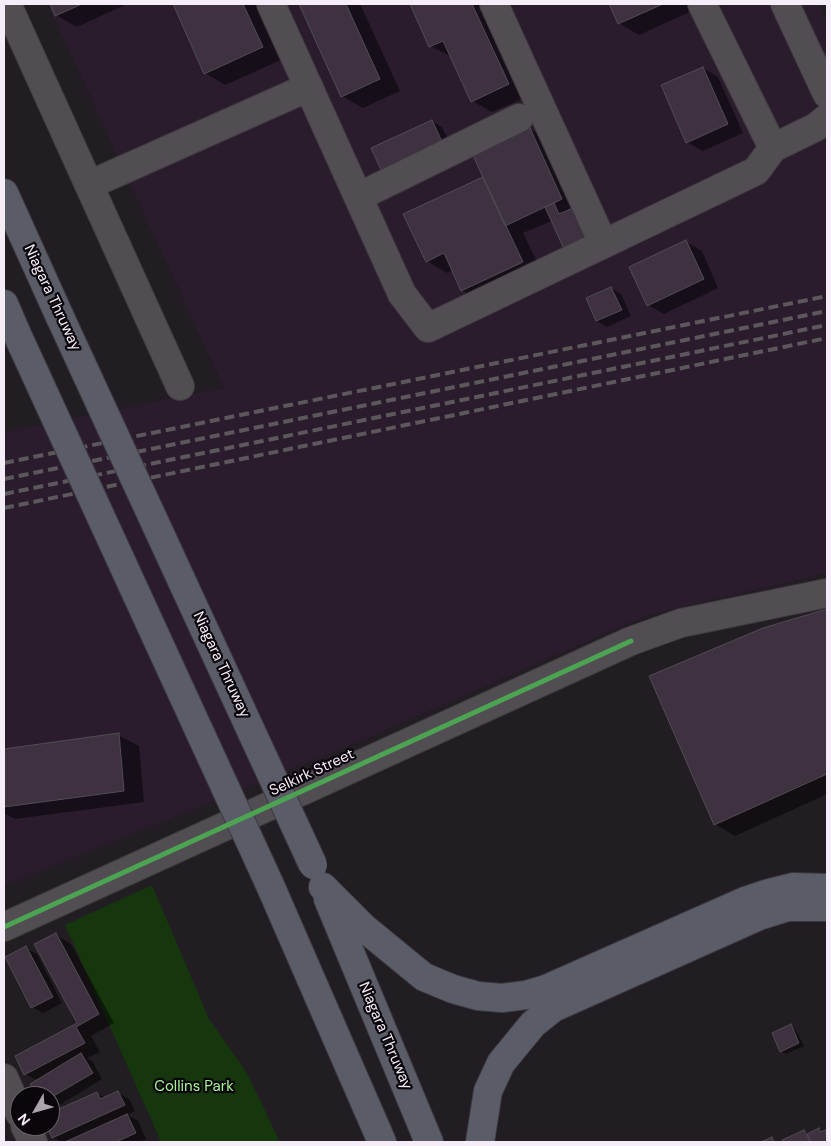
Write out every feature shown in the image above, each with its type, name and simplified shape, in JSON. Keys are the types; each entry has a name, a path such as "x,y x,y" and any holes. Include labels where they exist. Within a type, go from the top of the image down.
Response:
{"highway":[{"name":"Niagara Thruway","path":"4,193 318,876 429,1142"},
{"path":"4,304 270,885 382,1142"},
{"path":"318,876 369,932 424,977 453,989 478,996 502,998 546,990 745,901 793,887 827,888"},
{"path":"480,1142 488,1091 501,1062 533,1024 553,1008 759,916 788,907 827,908"}],"street":[{"path":"7,4 180,386"},
{"path":"271,4 402,294 428,328 756,171 773,148 816,126 827,118"},
{"path":"494,4 603,243"},
{"path":"702,4 773,148"},
{"path":"785,4 827,94"},
{"path":"89,185 309,87"},
{"path":"358,196 519,118"},
{"name":"Selkirk Street","path":"4,927 631,641 681,623 827,593"},
{"path":"4,1078 10,1092"}],"shaded area":[{"path":"48,4 818,4 827,24 827,573 647,615 365,739 4,886 4,432 224,388"}],"green space":[{"name":"Collins Park","path":"152,885 209,1019 247,1073 280,1142 161,1142 65,925"}],"building":[{"path":"50,4 82,4 55,16"},
{"path":"173,4 243,4 263,47 204,74"},
{"path":"299,4 346,4 380,79 341,97"},
{"path":"410,4 472,4 509,84 471,102 443,41 429,47"},
{"path":"609,4 663,4 618,24"},
{"path":"703,67 728,124 686,143 661,85"},
{"path":"432,120 444,146 383,174 371,148"},
{"path":"530,128 562,199 505,226 472,153"},
{"path":"483,177 523,262 461,291 444,253 426,262 403,214"},
{"path":"554,203 559,214 575,207 588,239 564,249 545,207"},
{"path":"686,240 704,279 647,306 629,267"},
{"path":"611,287 622,310 596,321 586,298"},
{"path":"827,609 827,774 714,825 649,676 763,628"},
{"path":"119,733 124,791 4,807 4,749"},
{"path":"56,933 99,1014 76,1027 85,1043 24,1075 15,1056 77,1023 34,944"},
{"path":"26,946 53,997 31,1008 5,957"},
{"path":"791,1024 799,1043 780,1052 772,1033"},
{"path":"81,1053 93,1073 60,1092 60,1086 31,1086 30,1084"},
{"path":"118,1091 125,1105 60,1134 60,1109 97,1092 100,1099"},
{"path":"127,1114 136,1133 116,1142 65,1142"},
{"path":"819,1128 820,1132 826,1130 827,1142 811,1142 807,1134"},
{"path":"804,1130 810,1142 783,1142 782,1140"},
{"path":"772,1137 774,1142 761,1142"}],"railway":[{"path":"4,463 827,296"},
{"path":"4,479 827,311"},
{"path":"4,494 827,325"},
{"path":"4,508 827,338"}],"cycle path":[{"path":"4,927 631,641"}]}
